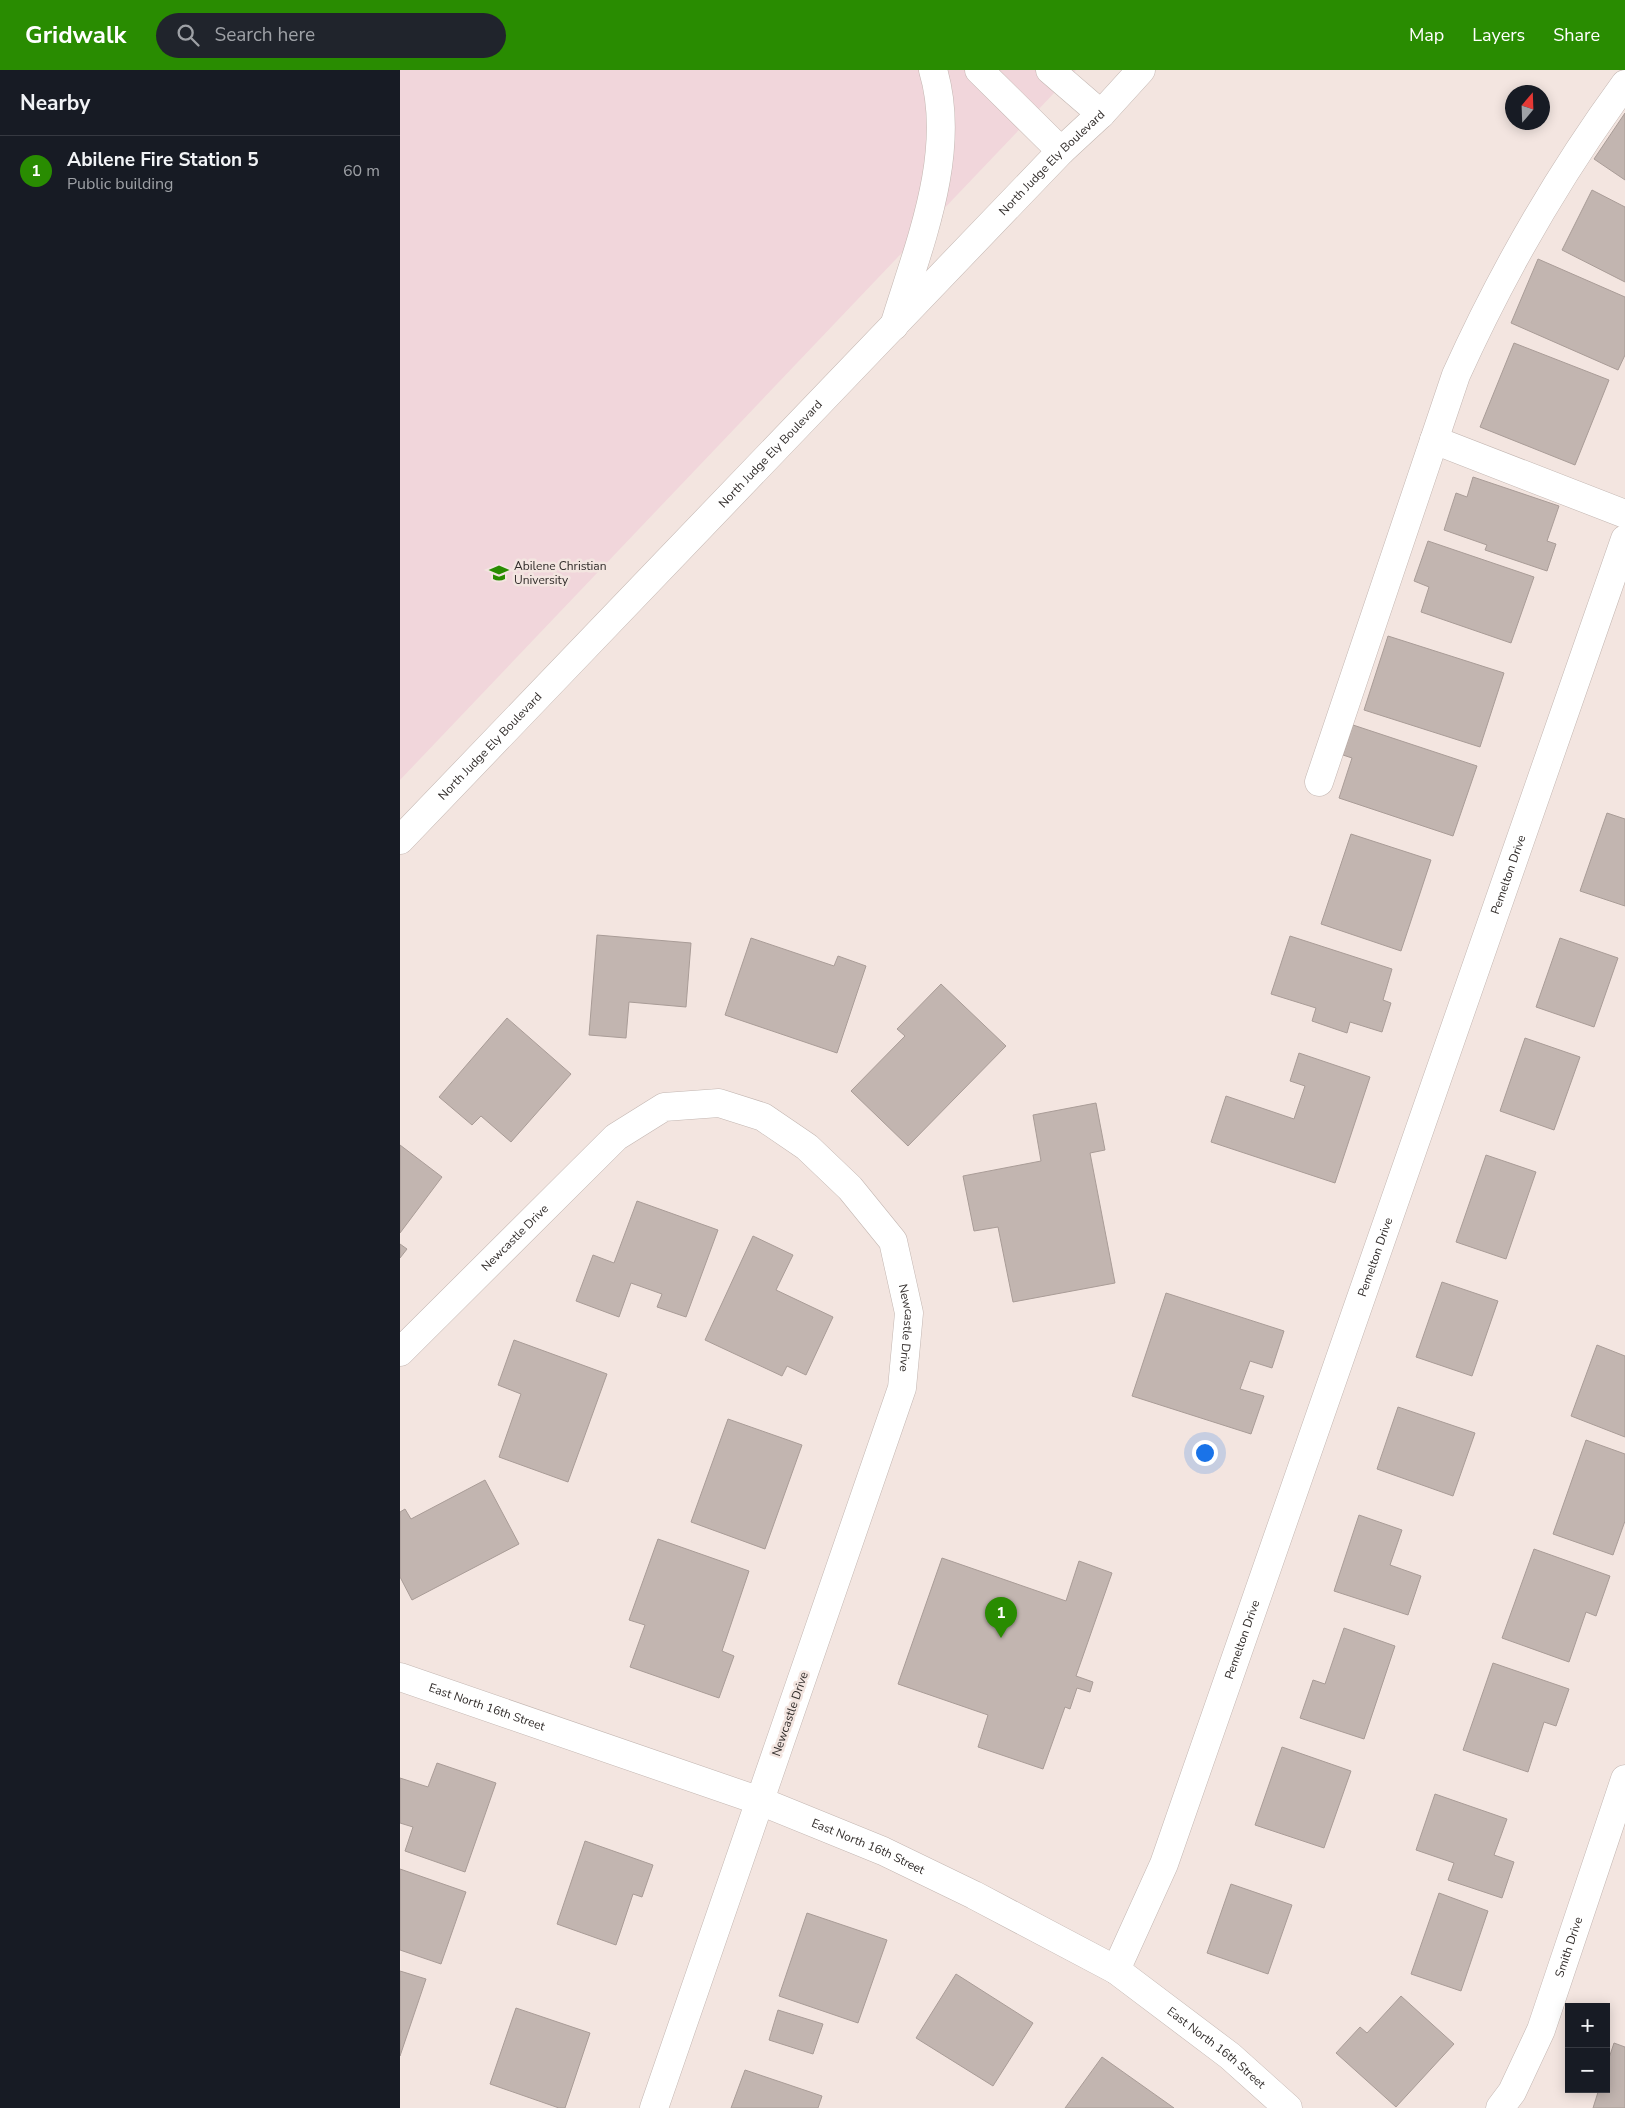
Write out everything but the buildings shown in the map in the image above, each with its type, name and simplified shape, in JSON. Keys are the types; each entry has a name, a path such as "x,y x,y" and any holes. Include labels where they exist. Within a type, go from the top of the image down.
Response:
{"street":[{"path":"894,326 931,204 941,143 938,85 933,70"},
{"path":"979,70 1062,151"},
{"path":"1050,70 1101,114"},
{"name":"North Judge Ely Boulevard","path":"400,840 1062,151 1101,114 1141,70"},
{"path":"1319,782 1456,376 1481,320 1520,246 1588,135 1625,84"},
{"path":"1434,440 1625,514"},
{"name":"Pemelton Drive","path":"1116,1970 1164,1864 1625,539"},
{"name":"Newcastle Drive","path":"400,1352 616,1137 664,1107 719,1103 763,1117 807,1147 850,1188 893,1241 909,1313 902,1388 654,2108"},
{"name":"East North 16th Street","path":"400,1677 760,1801 883,1851 974,1894 1116,1970 1230,2056 1288,2108"},
{"name":"Smith Drive","path":"1500,2108 1512,2092 1541,2030 1625,1780"}],"shaded area":[{"name":"Abilene Christian University","path":"400,70 1076,70 400,780"}],"place":[{"name":"Abilene Christian University","path":"499,573"},
{"name":"Abilene Fire Station 5","path":"1001,1638"}]}
